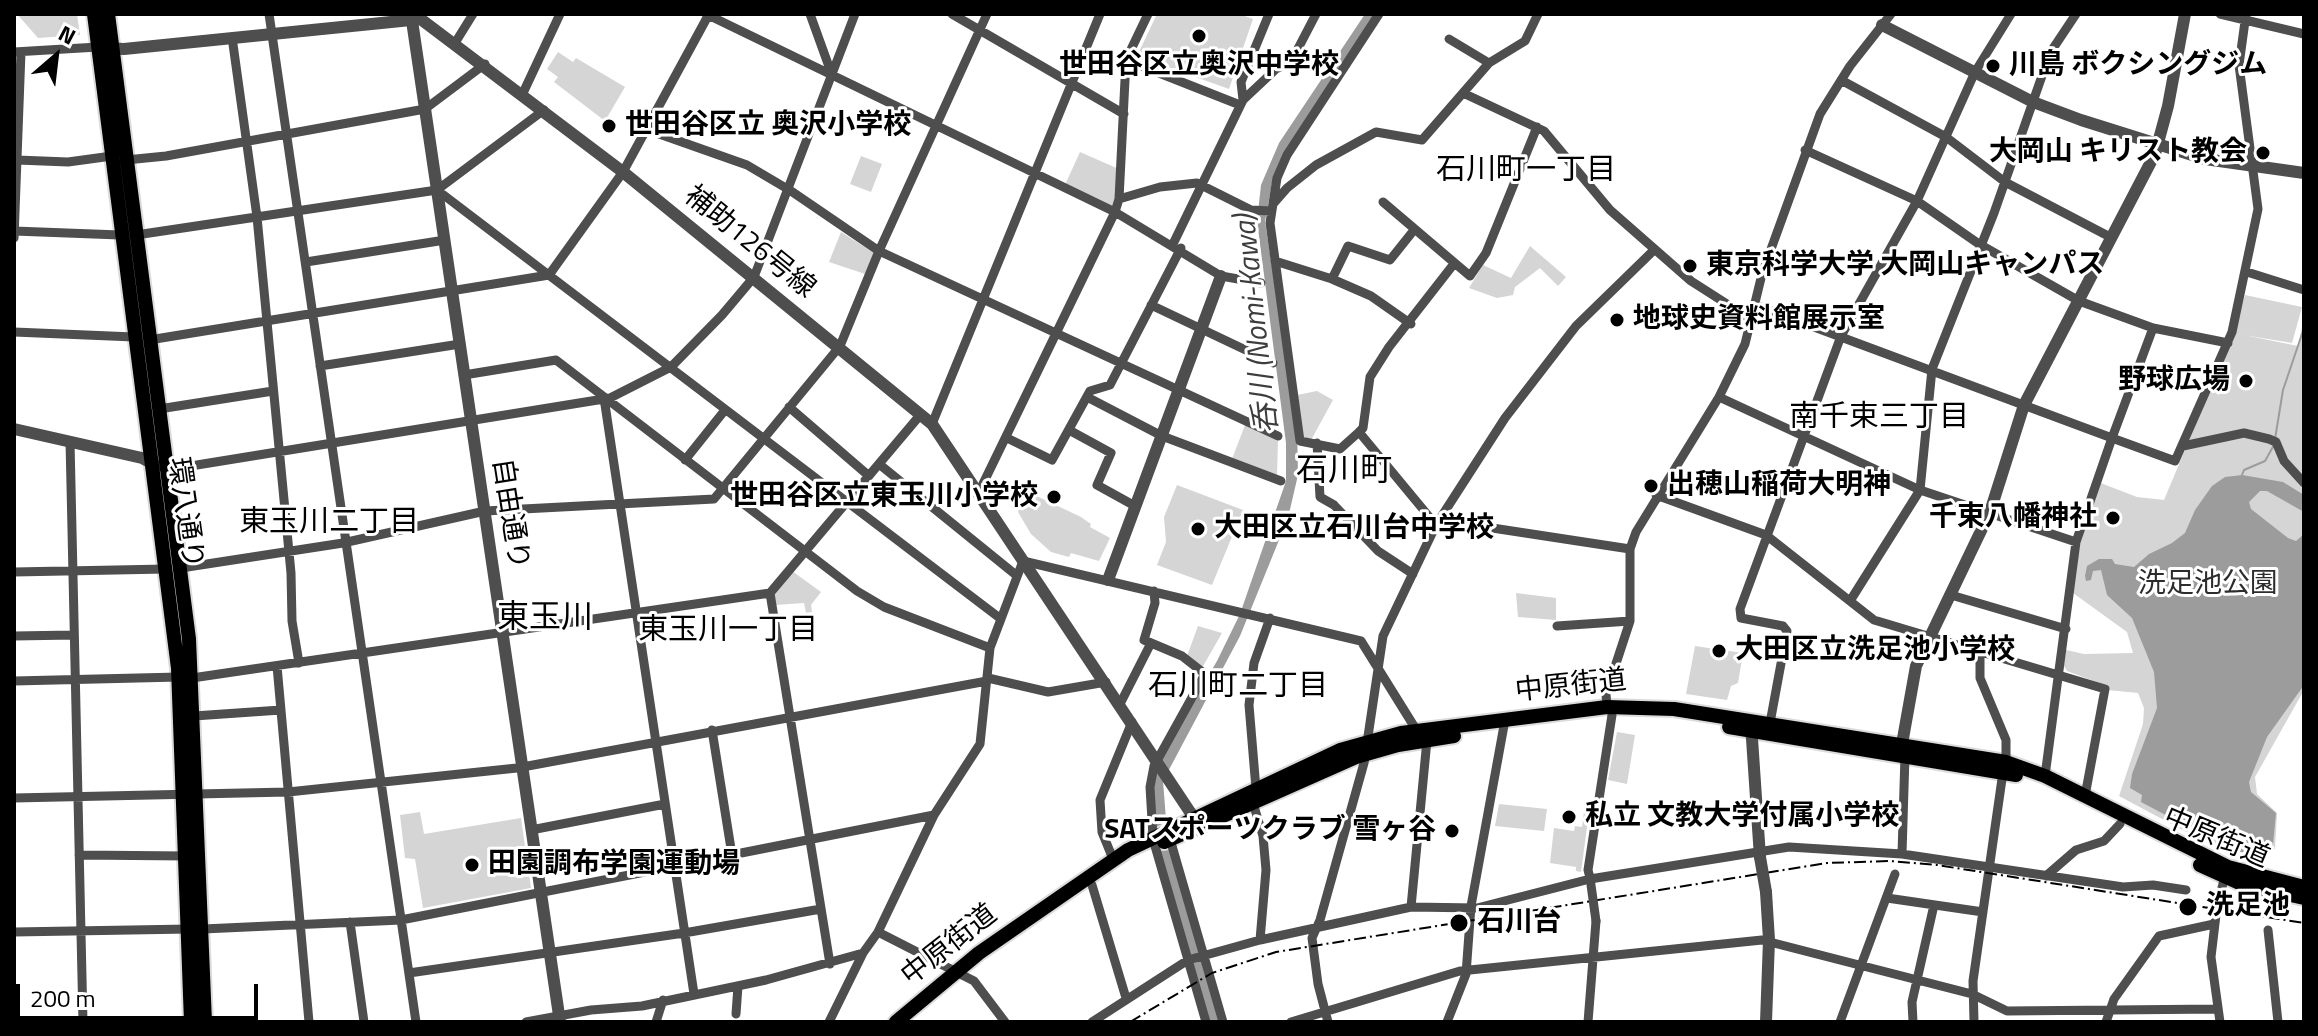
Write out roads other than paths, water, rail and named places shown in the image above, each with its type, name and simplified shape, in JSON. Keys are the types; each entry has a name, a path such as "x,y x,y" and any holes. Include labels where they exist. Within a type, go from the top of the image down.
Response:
{"main road":[{"name":"環八通り","path":"94,14 106,48"},
{"name":"環八通り","path":"108,14 106,48 119,158 136,235 152,463 173,569"},
{"name":"環八通り","path":"119,158 120,235 159,409 186,678 196,929 191,1022"},
{"name":"環八通り","path":"186,678 194,716 187,856 205,1022"},
{"name":"中原街道","path":"896,1022 1113,859 1367,747 1422,736 1609,711 1751,726 1904,749"},
{"name":"中原街道","path":"1751,726 1770,723 2045,776 2226,872 2304,887"},
{"name":"中原街道","path":"2005,767 2226,872 2304,898"},
{"name":"中原街道","path":"909,1022 960,973 1162,839"}],"street":[{"path":"269,14 416,1022"},
{"path":"455,43 473,14"},
{"path":"523,93 560,14"},
{"path":"14,332 142,339 268,322 549,275 623,172 708,14 1115,212 1177,246 1221,276 1261,283"},
{"path":"810,14 832,75"},
{"path":"14,429 152,463 166,470 604,398 671,367 754,277 855,14"},
{"path":"952,14 1124,114"},
{"path":"14,572 173,569 345,542 485,511 704,502 714,499 840,346 879,251 987,14"},
{"path":"932,424 1100,14"},
{"path":"979,492 1115,212 1119,199 1126,60 1148,14"},
{"path":"1241,103 1241,82 1269,14"},
{"path":"1007,438 1052,460 1090,391 1110,385 1151,305 1201,185 1241,103 1276,69 1291,62 1309,33 1316,14"},
{"path":"1379,14 1287,155 1271,209 1275,261 1300,441 1340,449 1363,428 1370,377 1389,347 1411,324 1453,265"},
{"path":"1119,199 1160,187 1201,185 1256,212 1271,209 1287,188 1316,165 1376,132 1422,140 1489,63 1525,41 1538,14"},
{"path":"1770,723 1788,633 1783,626 1741,618 1738,614 1841,336 1917,201 1975,72 2011,14"},
{"path":"1850,601 1920,490 1932,369 2005,182 2050,53 2076,14"},
{"path":"1902,854 1908,763 1904,749 1916,666 1990,512 2024,405 2147,174 2158,147 2185,14"},
{"path":"2220,14 2246,16 2304,34"},
{"path":"14,238 18,52 232,37 412,16"},
{"name":"補助126号線","path":"412,16 523,93 840,346 932,424 1197,822"},
{"name":"自由通り","path":"412,16 559,1018"},
{"path":"1755,305 2175,461 2228,343 2247,272 2258,209 2239,65 2246,16"},
{"path":"1588,1022 1596,921 1589,867 1609,711 1606,694 1630,621 1630,549 1656,495 1719,397 1745,344 1805,150 1820,114 1886,19 2033,102 2158,147 2254,169 2304,173"},
{"path":"232,37 257,217 289,551 292,621 299,663"},
{"path":"1449,39 1489,63"},
{"path":"1126,60 1241,103"},
{"path":"16,153 68,162 166,156 425,109 485,64"},
{"path":"1841,80 1946,137 2005,182 2112,238"},
{"path":"1463,93 1537,127 1567,155 1610,210 1654,250 1691,281 1752,320"},
{"path":"136,235 437,190 544,110"},
{"path":"1383,202 1453,265 1470,276 1486,253 1537,127"},
{"path":"645,129 747,165 879,251 1122,361 1278,436"},
{"path":"1805,150 1917,201 1980,245 2079,301 2153,328 2228,343"},
{"path":"437,190 1001,619"},
{"path":"1332,279 1348,246 1390,260 1414,230"},
{"path":"14,231 120,235"},
{"path":"306,262 445,240"},
{"path":"1327,1017 1312,938 1318,926 1367,747 1383,636 1438,523 1548,359 1654,250"},
{"path":"1275,261 1332,279 1371,296 1411,324"},
{"path":"2247,272 2304,290"},
{"path":"1108,580 1221,276"},
{"path":"1151,305 1273,363"},
{"path":"2045,776 2076,542 2153,328"},
{"path":"320,366 460,344"},
{"path":"464,375 556,360 852,588 884,607 990,648"},
{"path":"159,409 273,391"},
{"path":"1087,397 1162,436 1281,481"},
{"path":"1719,397 1920,490 2076,542"},
{"path":"604,398 694,994"},
{"path":"789,407 869,476"},
{"path":"685,460 725,410"},
{"path":"14,681 186,678 770,593 921,414"},
{"path":"1069,430 1111,453 1097,485 1135,506"},
{"path":"1359,432 1438,523 1630,549"},
{"path":"2183,446 2244,433 2273,440 2284,461 2304,483"},
{"path":"70,441 83,1022"},
{"path":"1317,443 1320,497 1334,505 1378,551 1413,574"},
{"path":"879,464 1016,575"},
{"path":"1656,495 1766,535 1874,620 2060,672 2105,689 2085,796"},
{"path":"829,1022 863,953 878,932 934,815 980,744 990,648 1023,561 1361,641 1422,736 1411,907"},
{"path":"1154,591 1155,603 1144,640 1182,656 1205,674 1157,760 1150,787 1196,958 1223,1022"},
{"path":"770,593 830,964"},
{"path":"1951,595 2066,629"},
{"path":"1260,940 1266,870 1263,836 1254,796 1249,705 1254,663 1270,618"},
{"path":"1557,626 1630,621"},
{"path":"14,636 74,635"},
{"path":"1120,704 1125,688 1151,643"},
{"path":"1974,1022 1972,994 2005,767 2006,740 1980,678 1980,650"},
{"path":"277,666 309,1022"},
{"path":"14,798 288,792 522,767 988,679 1048,692 1106,682"},
{"path":"194,716 281,710"},
{"path":"1113,859 1102,832 1100,800 1132,722"},
{"path":"1447,1022 1466,970 1471,906 1505,724"},
{"path":"1751,726 1769,940 1766,1022"},
{"path":"712,730 732,855"},
{"path":"531,830 665,804"},
{"path":"14,932 196,929 401,920 934,815"},
{"path":"2046,876 2076,850 2104,841 2120,824"},
{"path":"1162,839 1196,958 1206,1022"},
{"path":"1092,1022 1126,998 1196,958 1260,940 1411,907 1477,908 1591,882 1813,846 1902,854 2123,887 2153,885 2186,890"},
{"path":"79,855 187,856"},
{"path":"2220,1022 2211,957 2226,872"},
{"path":"1840,1022 1895,874"},
{"path":"1092,885 1126,998"},
{"path":"1887,898 1983,912"},
{"path":"1913,1022 1917,980 1934,905"},
{"path":"409,973 684,933 821,909"},
{"path":"2106,1022 2110,1009 2159,936 2216,915"},
{"path":"350,922 364,1022"},
{"path":"2268,930 2278,1022"},
{"path":"878,932 974,981 1005,1022"},
{"path":"1291,1022 1327,1017 1466,970 1769,940 1972,994 2007,1011 2218,1009"},
{"path":"526,1022 642,1006 830,964 863,953"},
{"path":"736,1014 738,986"},
{"path":"656,1022 663,1000"}],"waterway":[{"path":"2275,439 2283,390 2304,328"},
{"path":"2242,475 2244,470 2265,461 2274,445"}],"railway":[{"path":"1130,1022 1212,973 1276,952 1827,863 1890,861 1937,865 2304,923"}],"place":[{"name":"世田谷区立奥沢中学校","path":"1199,36"},
{"name":"川島 ボクシングジム","path":"1993,66"},
{"name":"世田谷区立 奥沢小学校","path":"609,126"},
{"name":"大岡山 キリスト教会","path":"2263,153"},
{"name":"東京科学大学 大岡山キャンパス","path":"1690,266"},
{"name":"地球史資料館展示室","path":"1617,320"},
{"name":"野球広場","path":"2246,381"},
{"name":"出穂山稲荷大明神","path":"1651,486"},
{"name":"世田谷区立東玉川小学校","path":"1054,497"},
{"name":"千束八幡神社","path":"2113,518"},
{"name":"大田区立石川台中学校","path":"1198,529"},
{"name":"大田区立洗足池小学校","path":"1719,651"},
{"name":"私立 文教大学付属小学校","path":"1569,817"},
{"name":"SATスポーツクラブ 雪ヶ谷","path":"1452,831"},
{"name":"田園調布学園運動場","path":"472,865"},
{"name":"洗足池","path":"2188,907"},
{"name":"石川台","path":"1459,923"}],"district":[{"name":"石川町一丁目","path":"1526,172"},
{"name":"南千束三丁目","path":"1879,419"},
{"name":"石川町","path":"1344,472"},
{"name":"東玉川二丁目","path":"329,524"},
{"name":"東玉川","path":"545,619"},
{"name":"東玉川一丁目","path":"728,632"},
{"name":"石川町二丁目","path":"1238,688"}],"water label":[{"name":"呑川 (Nomi-Kawa)","path":"1258,324"}],"park label":[{"name":"洗足池公園","path":"2208,585"}]}
